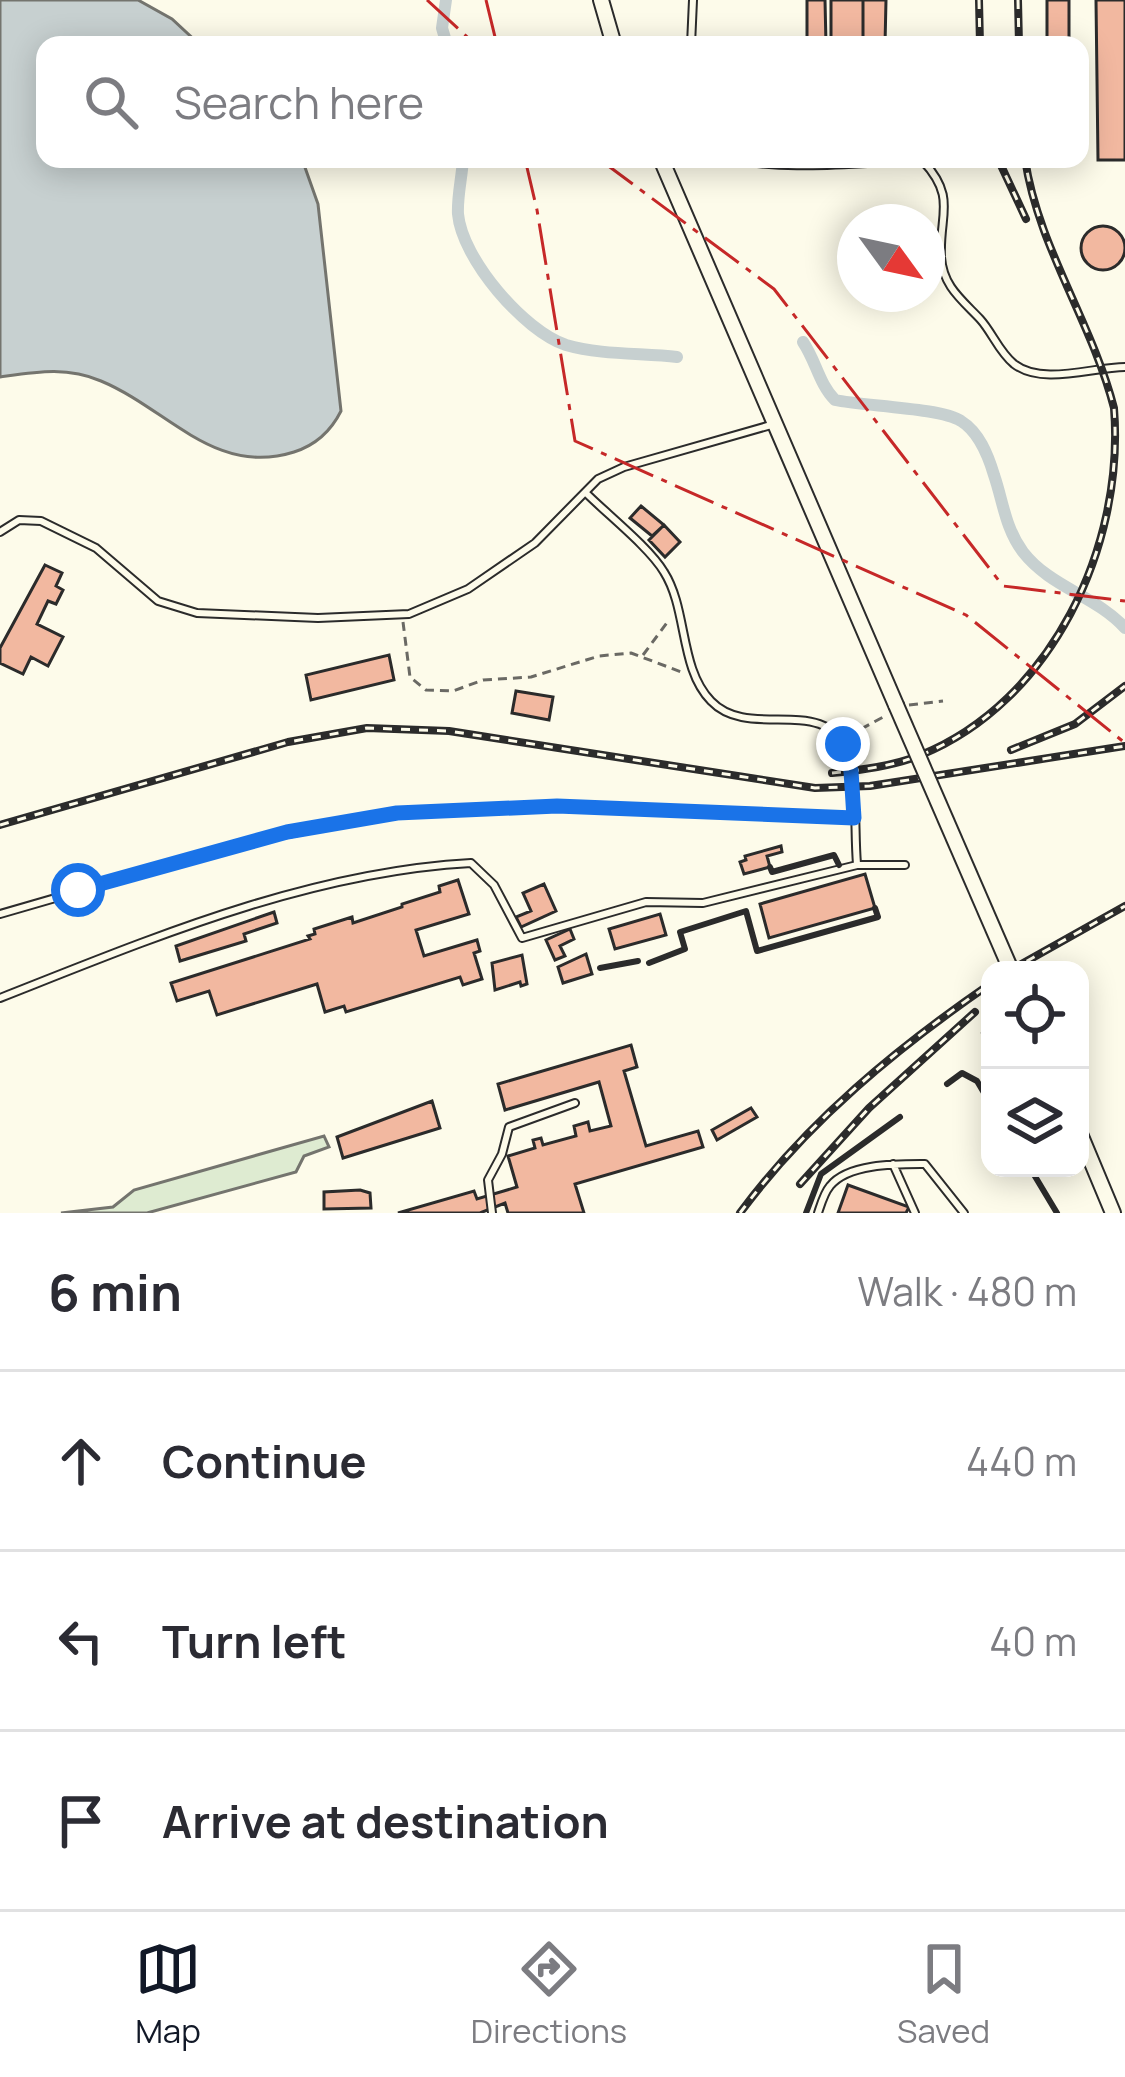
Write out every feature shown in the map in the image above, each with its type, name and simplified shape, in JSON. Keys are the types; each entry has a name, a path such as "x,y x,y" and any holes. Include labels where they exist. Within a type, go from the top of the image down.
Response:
{"street":[{"path":"601,0 611,36"},
{"path":"665,168 1006,961"},
{"path":"1089,1156 1113,1213"}],"lane":[{"path":"691,36 693,0"},
{"path":"929,168 944,196 941,258 949,286 1009,359 1039,373 1125,367"},
{"path":"0,532 19,520 41,521 96,548 158,601 197,614 318,618 402,614 468,589 535,543 598,479 624,467 774,424"},
{"path":"586,493 664,572 697,678 712,703 756,722 809,720 834,731 849,760 857,865"},
{"path":"0,914 287,832 397,813 557,806 854,818"},
{"path":"0,998 157,934 415,866 470,863 494,885 522,938 646,902 703,903 857,865 905,865"},
{"path":"493,1213 488,1180 502,1154 508,1127 575,1103"},
{"path":"818,1213 826,1189 839,1177 892,1163 925,1164 964,1213"},
{"path":"892,1163 915,1213"}],"path":[{"path":"642,656 677,609"},
{"path":"402,614 410,677 426,691 531,677 599,656 631,653 697,678"},
{"path":"847,737 897,708 943,700"}],"green space":[{"path":"324,1136 329,1147 304,1156 296,1172 147,1213 61,1213 113,1207 134,1190"}],"shaded area":[{"path":"0,0 138,0 172,19 190,36 36,36 36,168 305,168 318,204 341,411 328,431 294,452 240,455 216,448 88,376 51,372 0,377"}],"building":[{"path":"807,0 825,0 826,36 807,36"},
{"path":"831,0 863,0 863,36 831,36"},
{"path":"863,0 886,0 885,36 863,36"},
{"path":"1047,0 1069,0 1069,36 1047,36"},
{"path":"1096,0 1125,0 1125,160 1098,160"},
{"path":"1103,226 1119,232 1125,248 1119,264 1103,270 1087,264 1081,248 1087,232"},
{"path":"641,506 664,525 652,536 630,518"},
{"path":"664,525 680,542 665,557 649,540"},
{"path":"45,565 62,573 56,586 63,590 56,604 48,601 37,624 63,637 48,666 31,657 23,674 0,663 0,648"},
{"path":"389,655 394,680 311,700 306,675"},
{"path":"516,691 553,697 549,720 512,713"},
{"path":"781,846 782,852 767,856 770,867 744,874 740,862 745,856"},
{"path":"865,874 875,908 769,938 760,904"},
{"path":"458,880 469,914 416,930 424,956 477,940 480,951 474,953 482,979 463,985 460,977 346,1012 344,1006 325,1012 317,984 217,1015 209,991 177,1001 171,983 310,939 314,929 352,917 353,923 402,907"},
{"path":"544,884 556,911 521,927 516,917 531,911 523,893"},
{"path":"274,912 277,923 244,934 246,941 180,961 176,946"},
{"path":"660,914 666,935 615,949 609,929"},
{"path":"570,929 574,939 560,946 565,956 555,960 546,940"},
{"path":"586,954 592,974 563,983 558,967"},
{"path":"522,955 527,984 495,990 492,963"},
{"path":"631,1045 637,1067 624,1071 646,1146 698,1131 703,1147 575,1184 584,1213 508,1213 505,1203 480,1213 398,1213 474,1191 477,1199 517,1187 508,1156 535,1148 533,1140 541,1138 543,1145 576,1136 574,1126 588,1122 590,1131 611,1126 599,1082 505,1110 498,1084"},
{"path":"432,1101 440,1128 343,1158 337,1137"},
{"path":"751,1108 757,1117 717,1140 712,1130"},
{"path":"848,1185 909,1207 906,1213 838,1213"},
{"path":"324,1192 370,1193 371,1208 324,1209"}],"waterway":[{"path":"444,36 446,0"},
{"path":"462,168 458,207 462,232 483,272 532,325 579,348 677,357"},
{"path":"803,342 835,400 937,413 967,426 986,452 1008,524 1023,552 1046,574 1125,628"}],"railway":[{"path":"979,0 980,36"},
{"path":"1018,0 1019,36"},
{"path":"1002,168 1026,219"},
{"path":"832,773 910,759 967,731 1008,698 1042,659 1092,565 1107,513 1114,408 1041,223 1027,168"},
{"path":"1011,750 1075,724 1125,686"},
{"path":"0,825 288,742 367,728 449,731 815,788 870,786 1125,746"},
{"path":"1027,961 1125,906"},
{"path":"740,1213 824,1117 921,1034 981,991"},
{"path":"800,1184 869,1108 975,1012"}],"wall":[{"path":"770,867 772,872 834,855 839,865"},
{"path":"649,963 685,949 680,932 746,911 757,951 878,917 875,908"},
{"path":"600,968 638,961"},
{"path":"947,1084 962,1073 981,1088"},
{"path":"806,1213 821,1174 900,1117"},
{"path":"1035,1177 1057,1213"}],"power":[{"path":"427,0 466,36"},
{"path":"486,0 495,36"},
{"path":"527,168 575,441 966,615 1125,743"},
{"path":"611,168 774,289 1003,586 1125,601"}],"route":[{"path":"78,890 287,832 397,813 557,806 854,818 851,771 843,744"}]}
